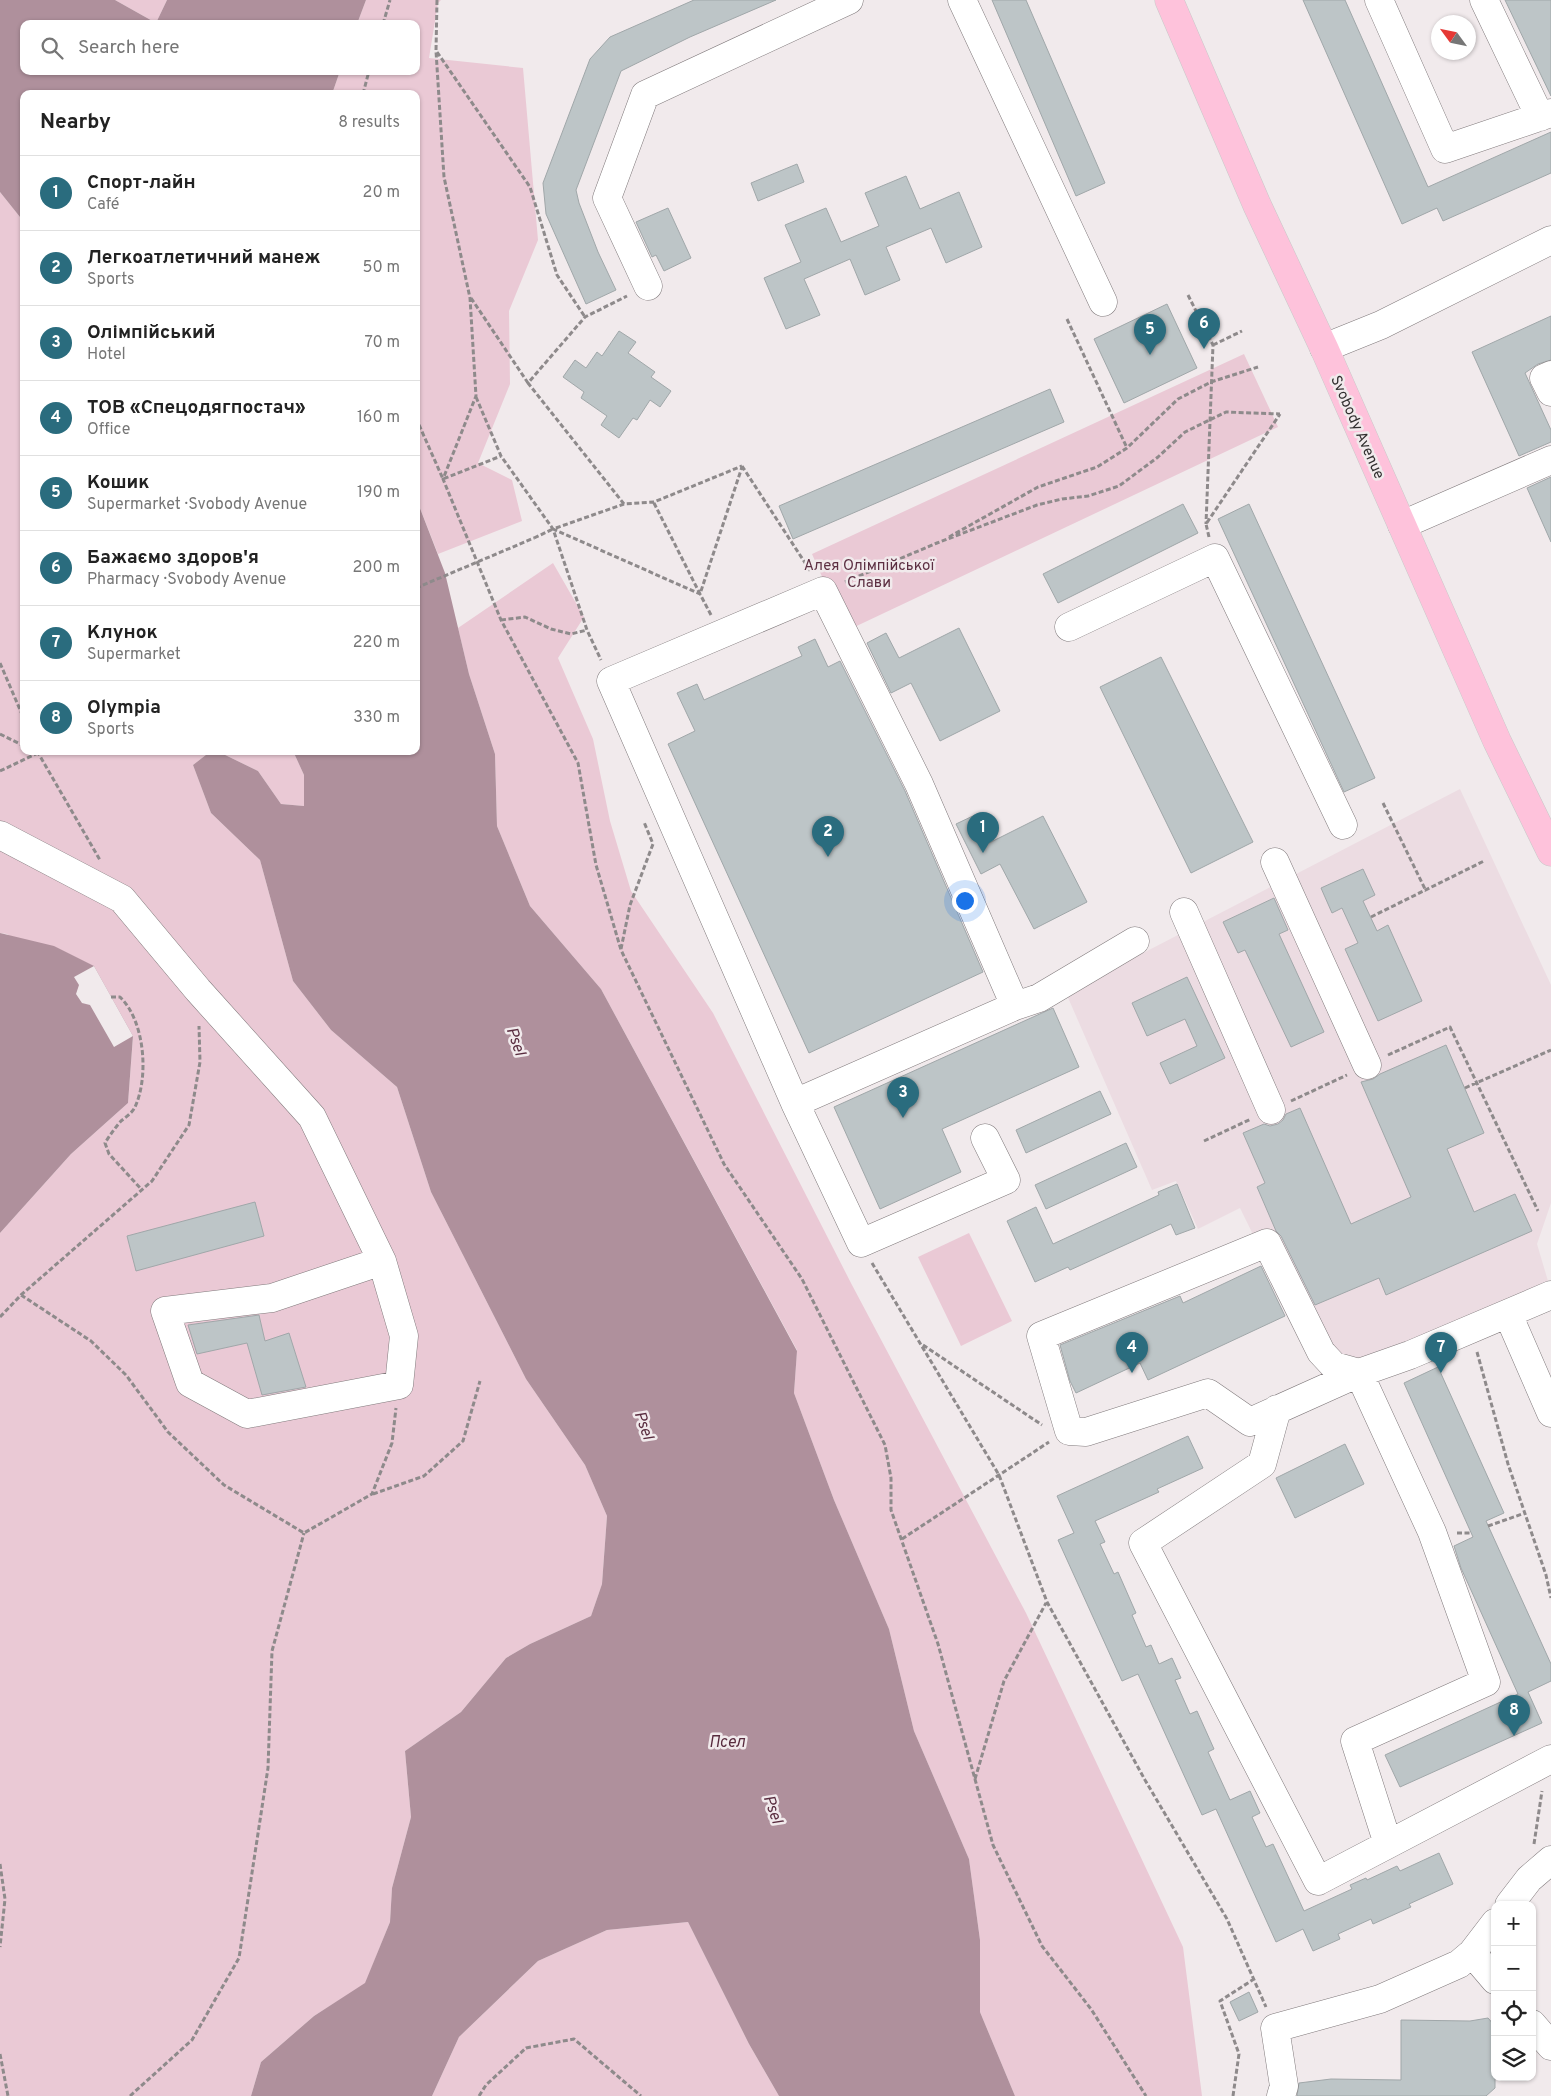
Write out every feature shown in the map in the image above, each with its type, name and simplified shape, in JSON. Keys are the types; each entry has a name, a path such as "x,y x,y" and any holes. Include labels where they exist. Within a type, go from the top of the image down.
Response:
{"main road":[{"name":"Svobody Avenue","path":"1169,0 1257,205 1324,348 1497,741 1551,852"}],"street":[{"path":"648,286 607,198 645,94 849,0"},
{"path":"962,0 1103,302"},
{"path":"1379,0 1445,149 1545,115 1484,0"},
{"path":"1324,348 1381,325 1551,240"},
{"path":"1551,375 1544,378 1551,392"},
{"path":"1402,525 1551,460"},
{"path":"1069,627 1215,558 1344,825"},
{"path":"985,1138 1006,1180 861,1243 795,1103 612,682 823,591 919,784 1014,1006"},
{"path":"0,835 122,899 198,990 312,1118 382,1261 404,1336 399,1385 247,1414 190,1383 165,1311 272,1298 382,1261"},
{"path":"1275,862 1367,1065"},
{"path":"1184,912 1271,1110"},
{"path":"795,1103 1014,1006 1039,998 1135,941"},
{"path":"1358,1372 1334,1366 1321,1352 1267,1243 1042,1336 1068,1431 1086,1432 1208,1393 1250,1422 1358,1372 1410,1355 1551,1295"},
{"path":"1508,1314 1551,1413"},
{"path":"1358,1372 1432,1532 1486,1682 1355,1741 1388,1844"},
{"path":"1276,1409 1262,1464 1144,1543 1318,1881 1548,1760"},
{"path":"1512,1901 1529,1879 1551,1860"},
{"path":"1281,2096 1284,2086 1276,2028 1380,1999 1459,1964 1472,1953 1491,1928"},
{"path":"1472,1953 1491,1975"},
{"path":"1536,2029 1551,2046"}],"path":[{"path":"384,20 390,0"},
{"path":"437,0 436,52 444,177 470,298 476,396 501,456 553,529 587,630 612,682"},
{"path":"436,52 530,187 557,274 585,316"},
{"path":"364,90 368,75"},
{"path":"528,383 585,316 648,286"},
{"path":"1188,295 1213,345 1206,524 1215,558"},
{"path":"470,298 528,383 624,504"},
{"path":"1067,319 1127,448"},
{"path":"1213,345 1242,331"},
{"path":"937,543 1038,487 1097,467 1127,448 1178,399 1211,382 1258,367"},
{"path":"443,479 476,396"},
{"path":"742,466 823,591 937,543 1037,505 1062,499 1088,496 1119,486 1158,457 1185,432 1226,412 1280,414 1206,524"},
{"path":"420,427 502,620 578,763 596,865 621,950 724,1164 802,1278 885,1445 891,1478 892,1510 938,1644 993,1845 1042,1946 1091,2009 1146,2096"},
{"path":"443,479 501,456"},
{"path":"420,586 553,529 624,504 654,502 742,466"},
{"path":"700,594 742,466"},
{"path":"654,502 704,603"},
{"path":"553,529 700,594"},
{"path":"502,620 525,617 551,629 571,634 587,630"},
{"path":"0,663 20,710"},
{"path":"0,734 20,744"},
{"path":"0,771 32,755"},
{"path":"40,755 102,865"},
{"path":"1383,803 1426,891"},
{"path":"621,950 630,905 653,844 642,817"},
{"path":"1371,917 1484,862"},
{"path":"0,1317 22,1295 152,1181 188,1125 200,1062 198,990"},
{"path":"111,997 120,997 126,1002 140,1035 142,1075 134,1109 111,1132 105,1143 109,1154 142,1190"},
{"path":"1465,1088 1551,1050"},
{"path":"1477,1082 1538,1211"},
{"path":"861,1243 999,1475 1046,1602 1145,1780 1227,1919 1276,2028"},
{"path":"1470,1329 1508,1464 1546,1575 1551,1598"},
{"path":"921,1344 1049,1430 1068,1431"},
{"path":"372,1494 424,1476 463,1440 480,1382"},
{"path":"902,1540 1068,1431"},
{"path":"1488,1526 1525,1513"},
{"path":"130,2096 192,2040 239,1958 268,1768 272,1651 304,1534"},
{"path":"975,1780 1004,1681 1046,1602"},
{"path":"1529,1879 1548,1760"},
{"path":"0,1864 5,1899 0,1947"},
{"path":"1233,2096 1239,2054 1220,2001 1254,1979"},
{"path":"479,2096 486,2085 526,2048 574,2039 641,2096"},
{"path":"0,2054 8,2096"}],"shaded area":[{"path":"1460,789 1551,985 1551,1203 1537,1244 1548,1281 1324,1379 1240,1208 1198,1229 1176,1181 1152,1190 1066,993"}],"green space":[{"path":"115,0 167,0 157,20 151,20"},
{"path":"366,0 441,0 438,3 429,58 523,68 538,240 509,311 510,384 478,463 512,480 522,521 438,554 420,508 420,90 333,90 339,75 420,75 420,20 358,20"},
{"path":"0,192 20,217 20,755 206,755 193,765 211,813 260,860 293,981 331,1030 397,1087 431,1192 526,1379 585,1465 607,1516 602,1584 591,1616 530,1644 506,1658 461,1712 405,1751 411,1817 392,1888 390,1922 365,1984 314,2016 261,2062 251,2096 0,2096 0,1233 71,1154 128,1103 133,1037 127,1026 7,934 0,933"},
{"name":"Алея Олімпійської Слави","path":"1244,354 1278,427 846,631 812,554"},
{"path":"553,563 584,617 558,658 593,739 610,821 631,891 713,1013 852,1285 1026,1613 1183,1947 1202,2096 1015,2096 980,2012 980,1940 969,1859 914,1731 889,1629 834,1500 794,1393 797,1350 601,989 530,906 497,826 495,754 469,674 458,628"},
{"path":"225,755 295,755 304,775 304,806 281,804 258,771"},
{"path":"969,1233 1012,1321 961,1346 918,1257"},
{"path":"688,1922 749,2044 779,2096 432,2096 459,2037 538,1961 607,1930"}],"water":[{"path":"0,0 115,0 151,20 20,20 20,75 339,75 333,90 20,90 20,217 0,192"},
{"path":"167,0 366,0 358,20 157,20"},
{"name":"Псел","path":"420,508 445,573 469,674 495,754 497,826 530,906 601,989 797,1351 794,1393 834,1500 889,1629 914,1731 969,1859 980,1940 980,2012 1015,2096 779,2096 749,2044 688,1922 607,1930 538,1961 459,2037 432,2096 251,2096 261,2062 314,2016 365,1983 390,1922 392,1888 411,1817 405,1751 461,1712 506,1658 530,1644 591,1616 602,1584 607,1516 585,1465 526,1379 431,1192 397,1087 331,1030 293,981 260,860 211,813 193,765 206,755 225,755 258,771 281,804 304,806 304,775 295,755 420,755"},
{"path":"0,933 54,946 94,966 133,1036 128,1103 71,1154 0,1233"}],"pier":[{"path":"94,966 133,1036 114,1047 90,1005 82,1003 76,994 79,985 74,977"}],"building":[{"path":"694,0 776,0 690,37 621,71 576,190 579,203 598,252 616,290 586,304 546,214 543,183 590,59 610,37"},
{"path":"992,0 1026,0 1105,183 1076,196"},
{"path":"1303,0 1345,0 1428,187 1551,132 1551,173 1443,221 1437,208 1402,224"},
{"path":"1505,0 1551,0 1551,96"},
{"path":"797,164 804,182 758,201 751,183"},
{"path":"906,176 920,209 959,192 982,247 946,263 931,228 886,247 900,280 865,295 850,259 804,279 820,315 786,329 764,278 801,262 785,225 826,208 841,242 879,226 865,193"},
{"path":"668,208 691,258 664,271 656,255 652,257 636,222"},
{"path":"1167,304 1197,368 1124,403 1094,339"},
{"path":"1551,316 1551,360 1538,364 1525,373 1551,430 1551,442 1519,456 1472,352"},
{"path":"619,331 636,342 628,353 655,372 651,377 671,391 660,407 650,400 637,420 633,418 619,438 601,425 607,416 581,398 584,392 563,377 575,360 586,368 597,352 602,356"},
{"path":"1050,389 1064,422 793,539 779,506"},
{"path":"1551,477 1551,542 1527,488"},
{"path":"1183,504 1198,533 1058,603 1043,574"},
{"path":"1249,504 1375,778 1344,792 1218,519"},
{"path":"959,628 1000,711 940,741 911,683 891,693 867,643 886,633 899,658"},
{"path":"815,639 828,667 840,661 905,791 983,972 809,1053 668,744 695,731 677,693 697,684 704,700 802,656 798,647"},
{"path":"1161,657 1253,842 1191,873 1100,687"},
{"path":"975,815 989,843 1043,816 1087,902 1034,929 1000,864 981,874 956,824"},
{"path":"1363,869 1375,895 1363,901 1377,931 1388,925 1422,1001 1378,1021 1345,949 1358,943 1342,908 1332,913 1321,888"},
{"path":"1274,898 1288,930 1279,934 1324,1032 1291,1047 1245,950 1238,953 1223,922"},
{"path":"1187,977 1225,1058 1170,1084 1160,1063 1197,1046 1185,1019 1147,1036 1132,1003"},
{"path":"1053,1008 1079,1067 942,1129 961,1172 880,1209 834,1107"},
{"path":"1446,1045 1484,1133 1447,1149 1474,1212 1515,1194 1532,1231 1386,1295 1379,1278 1315,1305 1281,1236 1276,1231 1257,1187 1265,1183 1243,1133 1264,1124 1270,1126 1278,1124 1286,1114 1300,1108 1351,1224 1411,1197 1361,1082 1373,1079 1380,1074"},
{"path":"1100,1091 1111,1114 1026,1153 1016,1130"},
{"path":"1126,1143 1137,1167 1046,1209 1035,1185"},
{"path":"1177,1184 1195,1228 1176,1235 1171,1224 1070,1270 1068,1267 1035,1282 1007,1221 1036,1207 1053,1244 1159,1195 1158,1192"},
{"path":"255,1202 264,1236 136,1271 127,1236"},
{"path":"1261,1266 1285,1316 1148,1380 1140,1363 1076,1393 1070,1381 1060,1345 1180,1296 1183,1303"},
{"path":"259,1315 265,1341 289,1333 306,1387 262,1395 247,1343 197,1354 188,1325"},
{"path":"1438,1367 1504,1513 1486,1521 1551,1664 1551,1681 1528,1692 1542,1723 1400,1787 1385,1755 1518,1694 1461,1568 1454,1546 1473,1537 1404,1383"},
{"path":"1188,1436 1203,1468 1157,1489 1159,1492 1095,1521 1105,1542 1100,1544 1114,1574 1118,1572 1136,1613 1132,1615 1146,1647 1151,1645 1159,1664 1172,1658 1181,1678 1175,1680 1190,1714 1197,1711 1214,1749 1208,1752 1230,1800 1250,1791 1260,1813 1252,1817 1266,1847 1273,1844 1304,1911 1352,1889 1350,1885 1366,1878 1367,1880 1397,1866 1400,1871 1439,1853 1453,1884 1409,1904 1411,1907 1373,1924 1371,1919 1338,1934 1340,1939 1313,1951 1303,1929 1276,1942 1216,1809 1202,1815 1138,1674 1122,1681 1058,1540 1074,1533 1057,1496"},
{"path":"1345,1444 1364,1484 1295,1518 1276,1478"},
{"path":"1249,1992 1258,2012 1239,2021 1230,2002"},
{"path":"1488,2018 1491,2021 1491,2081 1495,2081 1495,2088 1486,2096 1297,2096 1299,2083 1331,2079 1401,2080 1401,2020 1470,2021"}],"place":[{"name":"Бажаємо здоров'я","path":"1204,349"},
{"name":"Кошик","path":"1150,355"},
{"name":"Спорт-лайн","path":"983,853"},
{"name":"Легкоатлетичний манеж","path":"828,857"},
{"name":"Олімпійський","path":"903,1118"},
{"name":"ТОВ «Спецодягпостач»","path":"1132,1373"},
{"name":"Клунок","path":"1441,1373"},
{"name":"Olympia","path":"1514,1736"}],"water label":[{"name":"Psel","path":"517,1041"},
{"name":"Psel","path":"645,1425"},
{"name":"Psel","path":"774,1809"}]}
